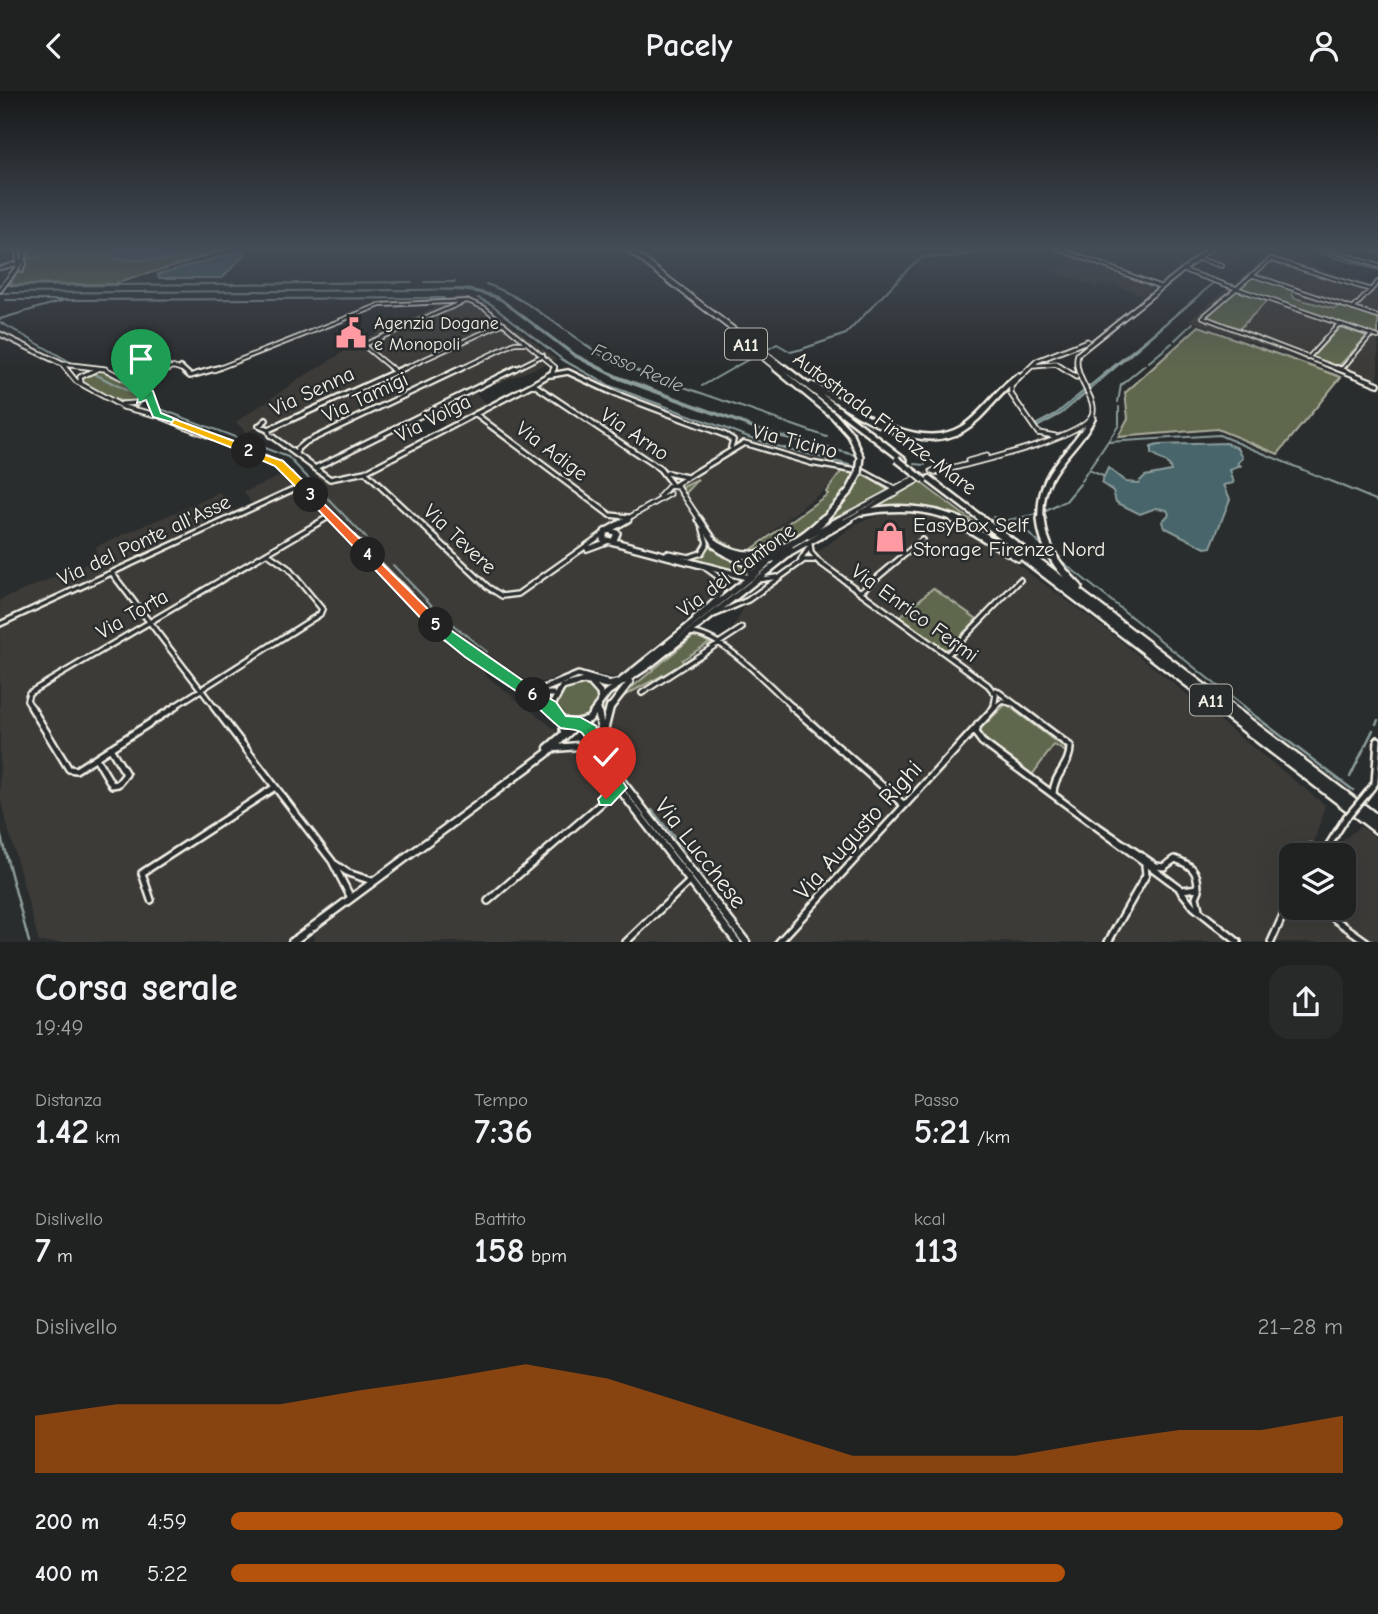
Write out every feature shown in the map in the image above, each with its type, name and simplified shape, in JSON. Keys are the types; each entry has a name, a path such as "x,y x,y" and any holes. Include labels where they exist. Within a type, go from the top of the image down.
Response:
{"highway":[{"name":"Autostrada Firenze-Mare","path":"675,288 1180,670 1353,809 1378,821"},
{"path":"758,351 858,411 894,429 920,436 944,436 961,430 1018,377"},
{"path":"751,580 784,547 838,507 860,472 861,457 851,435 833,415 758,351"},
{"path":"1092,418 1051,474 1040,525 1044,544 1053,561 1073,584 1180,670"},
{"name":"Autostrada Firenze-Mare","path":"926,477 1074,595 1378,828"},
{"path":"862,512 902,506 945,513 986,534 1074,595"},
{"path":"715,544 731,555 750,558 767,556 784,547"}],"main road":[{"path":"1078,379 1075,364 1077,356 1095,338 1160,288"},
{"path":"0,338 62,365 82,384 123,407 157,415 273,460 301,485 449,637 551,707"},
{"path":"1069,433 1050,437 1038,433 1010,391 1018,377 1042,359 1095,338"},
{"path":"926,477 1069,433 1082,428 1092,418 1093,407 1089,398 1071,371 1056,364 1044,363 1027,369"},
{"path":"62,365 100,367 127,380 150,394 157,415"},
{"path":"82,384 79,379 87,372 109,371"},
{"path":"114,402 124,405 136,403 146,395 145,390"},
{"path":"926,477 1033,443 1038,433"},
{"name":"Via del Cantone","path":"583,681 611,685 626,677 803,540 897,488 926,477"},
{"name":"Via del Cantone","path":"599,708 608,692 649,665 751,580 827,530 926,477"},
{"path":"673,485 657,500 607,531 603,539 655,551 751,580"},
{"name":"Via Arno","path":"673,485 723,554 749,565 751,580"},
{"path":"668,492 679,491"},
{"name":"Via Tevere","path":"610,541 616,539 617,533 629,518"},
{"path":"607,531 617,533"},
{"path":"602,739 608,711 614,699 649,665"},
{"path":"523,689 544,689 578,675 611,683 626,677"},
{"path":"528,766 563,735 565,729 562,722 554,715 551,707 554,694 567,683 583,681"},
{"name":"Via Lucchese","path":"583,681 598,689 602,739 608,757 625,786 746,942"},
{"path":"530,693 554,694"},
{"path":"546,754 599,708"},
{"path":"562,722 579,724"},
{"name":"Via Lucchese","path":"579,724 591,731 608,774 737,942"},
{"path":"292,942 546,754 563,745 579,745 608,774"}],"street":[{"path":"1378,337 1236,288 1203,317 1378,384"},
{"path":"1290,288 1378,317"},
{"path":"1364,288 1371,290"},
{"path":"1353,309 1373,288"},
{"path":"394,371 363,346 465,302"},
{"path":"127,380 175,367 192,377 380,305 465,302 481,305 543,355 555,367 547,376"},
{"name":"Via Senna","path":"266,420 259,426 268,430 503,323"},
{"path":"1308,358 1339,324"},
{"path":"515,343 519,335"},
{"path":"1341,370 1371,335"},
{"name":"Via Tamigi","path":"296,454 297,449 304,443 515,343 529,344"},
{"path":"315,468 543,355"},
{"name":"Via Ticino","path":"547,376 568,372 611,392 729,436 734,442 730,449"},
{"name":"Via Volga","path":"268,430 296,454 334,480 365,472 547,376"},
{"path":"139,387 136,383 142,378"},
{"name":"Via Arno","path":"533,384 660,469 673,485"},
{"name":"Via Adige","path":"475,414 610,515"},
{"name":"Via Tamigi","path":"285,445 304,443"},
{"name":"Via Ticino","path":"730,449 747,443 811,463 860,472 888,488 897,488"},
{"path":"673,485 730,449"},
{"path":"660,469 677,478 688,477"},
{"name":"Via Tevere","path":"365,472 495,593 514,596 607,531"},
{"name":"Via del Ponte all'Asse","path":"0,624 301,485"},
{"path":"610,515 623,518 635,514"},
{"path":"607,531 614,522 610,515"},
{"name":"Via Torta","path":"96,758 72,771 67,768 27,699 28,694 330,516"},
{"path":"655,551 685,557 697,555 707,546 703,528"},
{"name":"Via del Cantone","path":"797,564 810,545 827,530"},
{"path":"860,592 922,540"},
{"name":"Via Tevere","path":"575,554 610,541"},
{"name":"Via Enrico Fermi","path":"810,545 811,553 819,562 988,685 997,697 994,707"},
{"path":"110,748 126,774 118,784 113,785 96,758 110,748 322,611 288,568 268,554"},
{"name":"Via del Cantone","path":"706,618 744,602 809,558 819,562"},
{"path":"688,627 718,598 722,590 717,576 697,564"},
{"path":"112,573 332,861 351,898"},
{"name":"Via del Cantone","path":"751,580 782,575"},
{"path":"947,655 1020,580"},
{"path":"706,618 702,628 709,636 904,805"},
{"path":"642,693 742,628"},
{"path":"685,635 696,632 709,636"},
{"path":"988,685 1070,746 1070,755 1054,781 1054,795"},
{"path":"994,707 1003,701 1014,704"},
{"name":"Via Augusto Righi","path":"779,942 994,707"},
{"path":"978,724 975,734 982,743"},
{"path":"962,741 970,738 982,743 1141,861 1171,880 1200,911 1238,942"},
{"path":"1331,843 1353,809 1375,783 1378,740"},
{"path":"1035,782 1046,785 1054,781"},
{"path":"151,900 142,873 275,787"},
{"path":"488,901 619,788"},
{"path":"1097,827 1153,865 1167,865 1175,859 1187,862 1197,872 1200,885 1196,897 1200,911"},
{"path":"332,861 348,873 374,882"},
{"path":"1108,942 1146,875 1146,867 1141,861"},
{"path":"1167,865 1171,880"},
{"path":"1146,875 1162,876"},
{"path":"626,942 690,881"},
{"path":"1177,886 1191,891 1200,885"},
{"path":"1272,942 1281,920"},
{"path":"1336,920 1367,942"}],"shaded area":[{"path":"1123,288 1152,288 1143,295"},
{"path":"1228,288 1378,288 1378,386 1189,320"},
{"path":"463,296 487,305 557,360 474,392 487,404 445,425 431,414 403,428 419,442 567,366 610,389 745,439 843,466 834,482 742,555 721,541 703,555 678,562 707,573 716,581 718,589 714,596 622,675 611,677 580,670 534,685 498,665 484,674 557,731 554,740 559,751 577,752 597,775 616,761 607,735 609,718 618,699 697,654 732,630 744,607 857,523 886,513 916,512 948,520 982,538 1107,630 1325,805 1314,843 1279,843 1279,920 1356,920 1356,843 1340,843 1360,826 1378,839 1378,942 316,942 308,924 283,942 39,942 0,798 0,600 98,559 95,547 220,493 236,512 252,505 244,492 292,471 314,493 329,489 313,472 256,428 246,432 236,422 301,378 385,327 409,320"}],"green space":[{"path":"1240,288 1287,288 1294,290 1294,298 1335,309 1339,305 1378,318 1378,336"},
{"path":"1237,290 1268,300 1237,331 1204,318"},
{"path":"1199,326 1341,377 1278,454 1217,429 1118,437 1128,418 1125,393"},
{"path":"1340,327 1367,336 1339,366 1341,367 1312,357"},
{"path":"94,371 103,371 143,392 144,396 128,402 120,401 80,381"},
{"path":"842,471 856,472 834,506 818,522 779,548 758,555 738,554 714,542 682,492 683,487 698,480 685,494 714,535 745,554 828,494 826,492"},
{"path":"862,473 889,491 824,523 842,506"},
{"path":"920,482 976,524 921,506 877,506"},
{"path":"709,542 723,557 747,565 747,573 682,558 701,554"},
{"path":"933,588 977,619 948,649 943,649 900,617"},
{"path":"695,635 713,645 710,647 707,644 682,660 684,664 618,699"},
{"path":"582,683 592,686 598,694 593,714 578,719 565,718 557,711 557,696 565,688"},
{"path":"1006,704 1055,741 1064,744 1066,752 1054,745 1032,775 994,746 978,731"}],"water":[{"path":"1208,288 1061,414 1037,427 1035,425 1056,414"},
{"path":"466,289 498,297 574,354 617,376 768,432 859,456 770,434 619,379 574,356 501,300 491,296 459,290 415,290"},
{"path":"1226,443 1238,448 1243,458 1238,463 1241,466 1230,470 1234,483 1224,485 1230,499 1211,547 1205,548 1164,527 1162,522 1169,514 1167,510 1156,508 1140,514 1116,502 1113,491 1101,483 1108,468 1126,482 1138,483 1145,476 1171,471 1169,465 1151,454 1151,447"}],"waterway":[{"path":"495,288 536,310 615,363 827,437"},
{"path":"847,333 890,288"},
{"name":"Fosso Reale","path":"0,293 416,290"},
{"path":"65,300 444,298"},
{"path":"478,298 491,304 563,360 610,386 765,443 857,467"},
{"path":"5,300 65,300"},
{"path":"0,319 65,300"},
{"path":"0,322 72,363"},
{"path":"1175,340 1193,323"},
{"path":"799,350 846,334"},
{"path":"1149,362 1172,343"},
{"path":"765,351 777,344 791,352 798,350"},
{"path":"702,386 756,355"},
{"path":"1118,402 1121,385 1145,365"},
{"path":"93,373 139,397"},
{"path":"1088,470 1119,425 1119,407"},
{"path":"158,408 288,457 366,538"},
{"path":"1108,442 1219,435 1378,501"},
{"name":"Fosso Reale","path":"915,464 925,465"},
{"path":"1081,481 1088,470"},
{"path":"1088,470 1103,476"},
{"path":"1044,512 1066,501 1080,484"},
{"path":"1008,520 1038,514"},
{"path":"993,517 1017,524 1042,545"},
{"path":"1059,559 1245,708"},
{"path":"393,565 442,616 487,652"},
{"path":"1243,707 1353,790"},
{"path":"1376,724 1378,720"},
{"path":"1350,777 1373,730"},
{"path":"652,810 685,851"},
{"path":"0,833 29,942"},
{"path":"700,870 703,874"}],"tunnel":[{"path":"914,479 932,471"},
{"path":"920,480 935,473"}],"place":[{"name":"Agenzia Dogane e Monopoli","path":"351,333"},
{"name":"EasyBox Self Storage Firenze Nord","path":"890,537"}],"route":[{"path":"141,401 147,393 145,390 148,391 157,415 269,459 286,469 437,627 477,658 551,707 559,720 580,724 591,731 601,762 619,788 606,799"}]}
